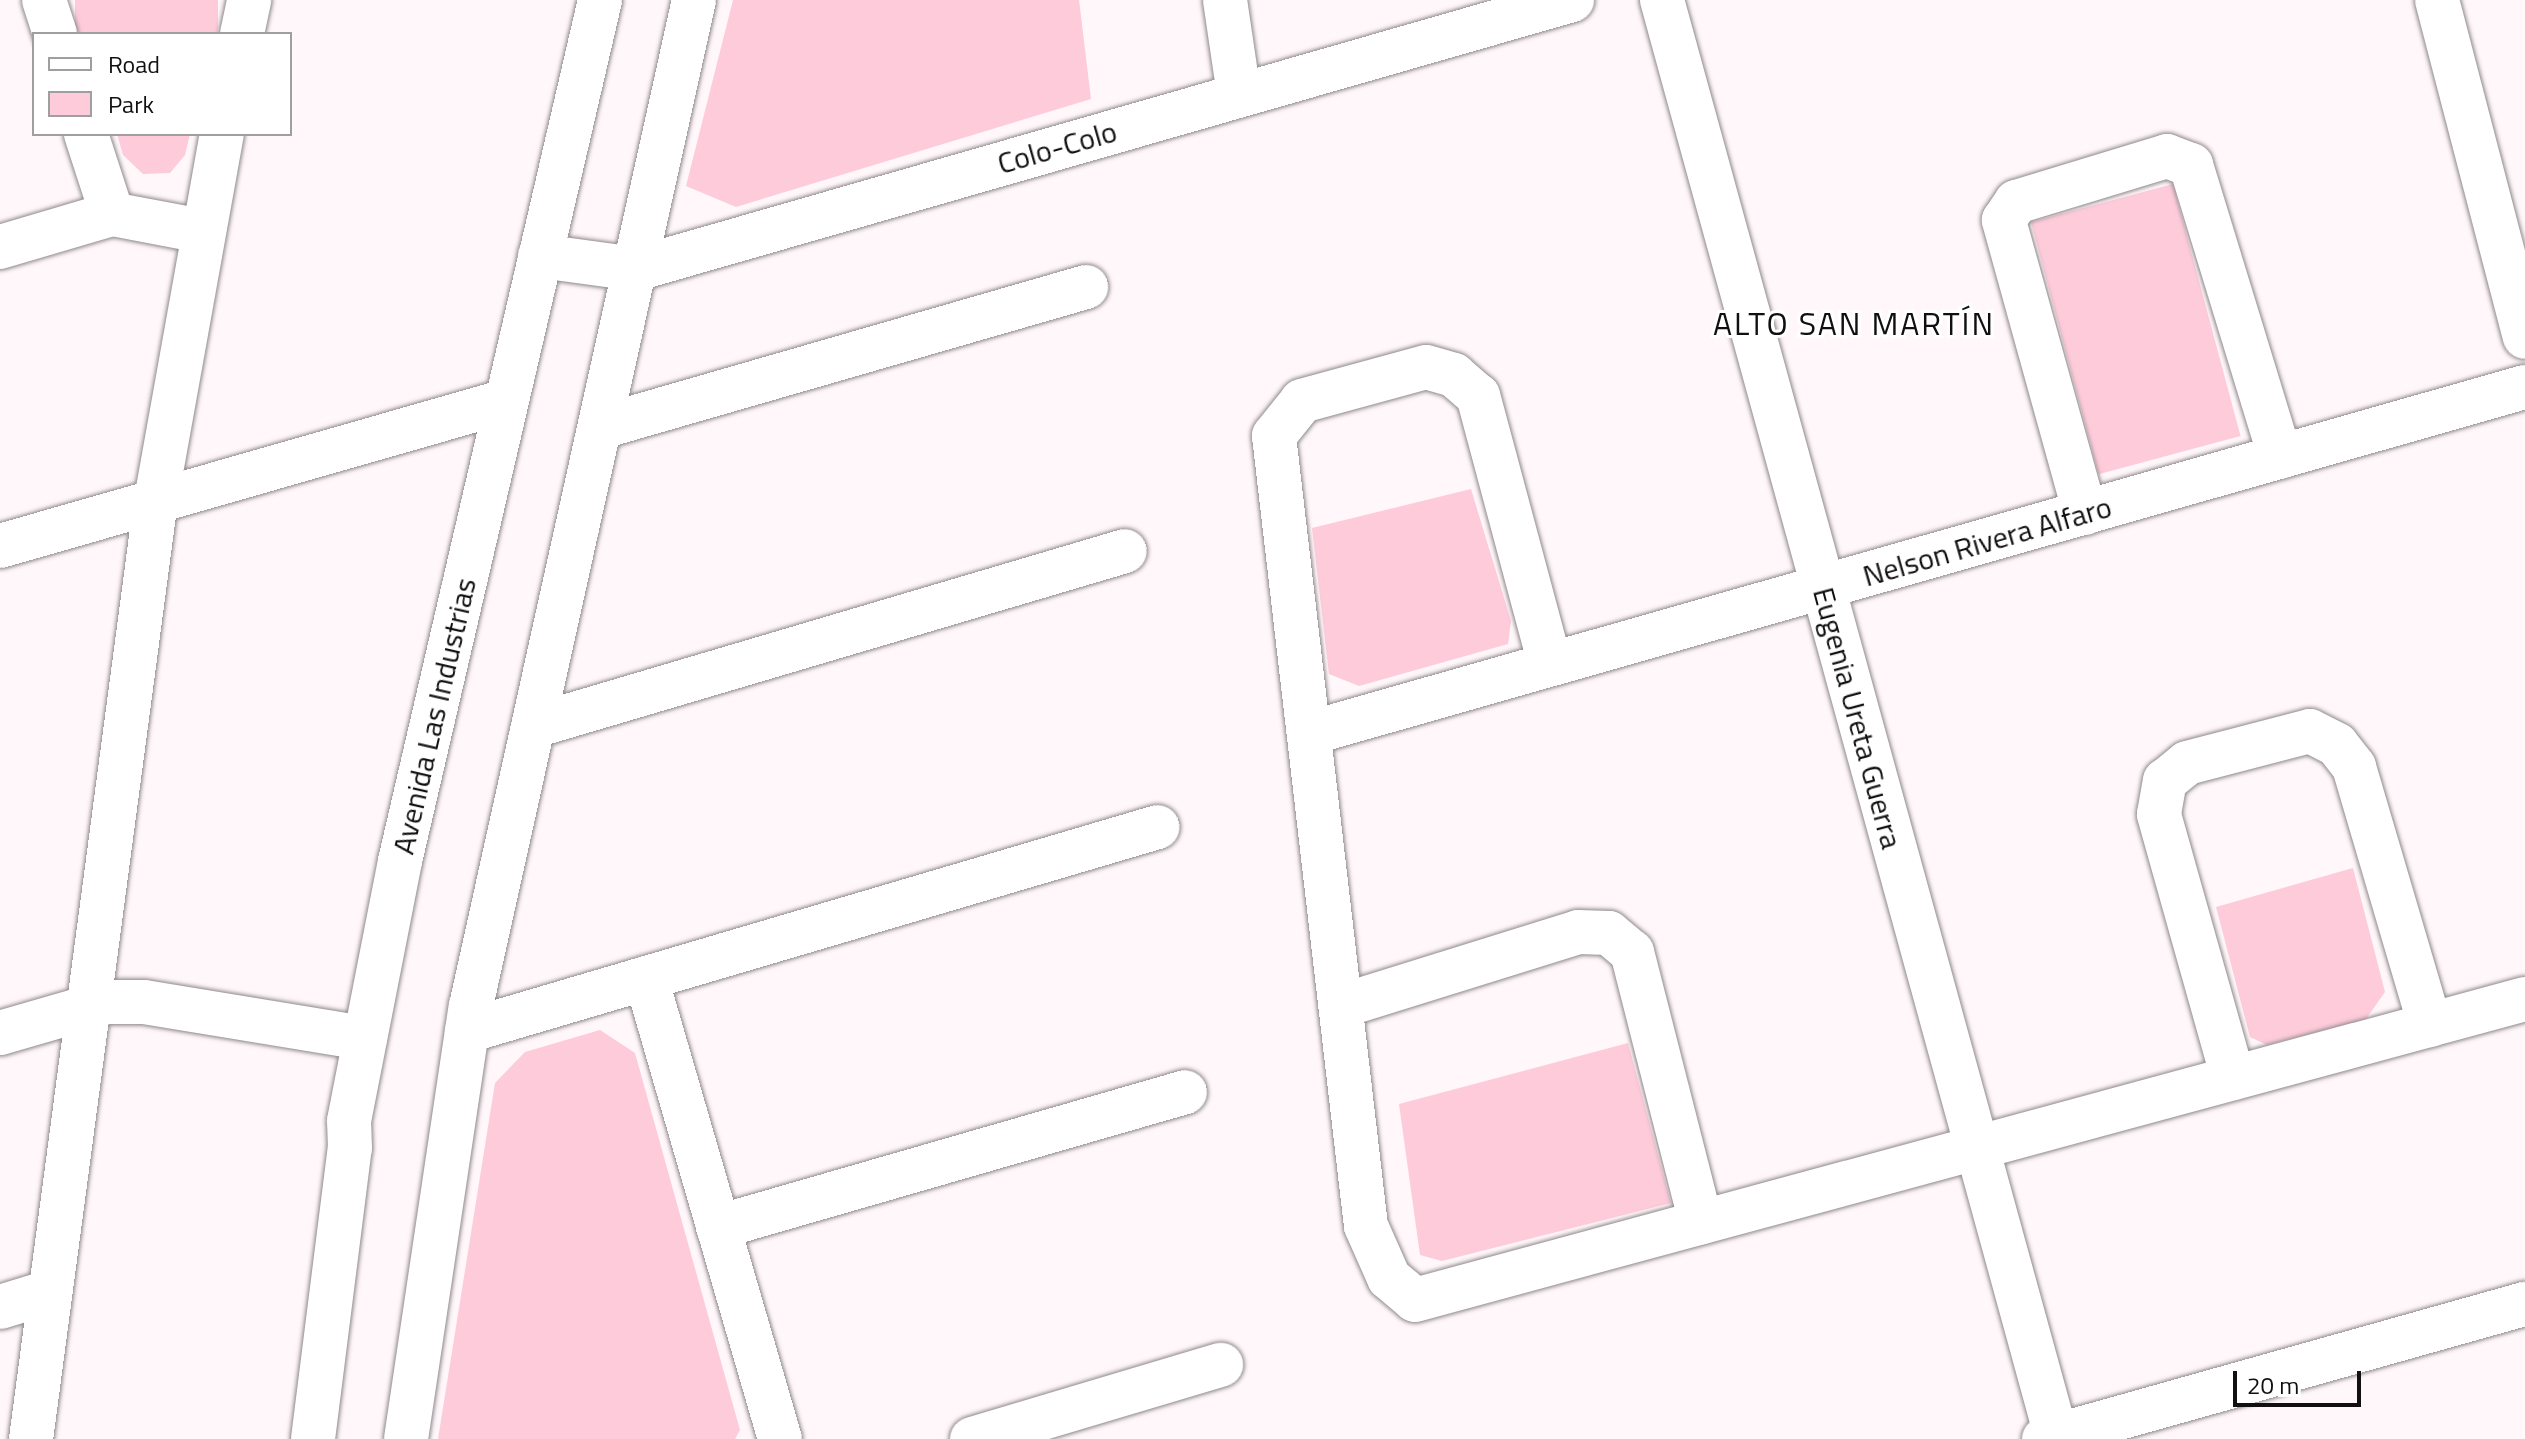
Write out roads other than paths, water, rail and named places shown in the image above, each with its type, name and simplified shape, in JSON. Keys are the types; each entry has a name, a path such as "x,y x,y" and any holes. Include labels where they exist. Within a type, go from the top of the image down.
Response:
{"street":[{"path":"44,0 54,32"},
{"path":"242,32 249,0"},
{"name":"Avenida Las Industrias","path":"313,1439 350,1148 349,1121 400,861 600,0"},
{"path":"406,1439 467,1031 694,0"},
{"path":"1225,0 1239,95"},
{"name":"Colo-Colo","path":"540,256 636,269 1572,0"},
{"name":"Eugenia Ureta Guerra","path":"1662,0 1977,1147 2050,1437"},
{"path":"2437,0 2525,337"},
{"path":"87,136 112,214"},
{"path":"22,1426 49,1292 156,500 202,231 222,136"},
{"path":"2085,513 2004,220 2016,202 2167,156 2191,165 2280,457"},
{"path":"0,247 112,214 202,231"},
{"path":"601,427 1086,287"},
{"path":"1550,664 1478,396 1454,375 1426,367 1302,401 1274,436 1366,1226 1389,1278 1415,1300 2525,999"},
{"name":"Nelson Rivera Alfaro","path":"1310,733 2525,387"},
{"path":"0,546 506,401"},
{"path":"534,726 1125,551"},
{"path":"2233,1078 2159,814 2165,781 2187,763 2310,731 2337,745 2354,767 2430,1025"},
{"path":"467,1031 1158,827"},
{"path":"1341,1006 1578,932 1609,933 1632,952 1701,1222"},
{"path":"646,978 780,1439"},
{"path":"0,1033 86,1008 144,1002 365,1038"},
{"path":"718,1227 1185,1092"},
{"path":"0,1307 49,1292"},
{"path":"2050,1437 2525,1304"},
{"path":"972,1439 1221,1365"}],"district":[{"name":"ALTO SAN MARTÍN","path":"1854,323"}]}
